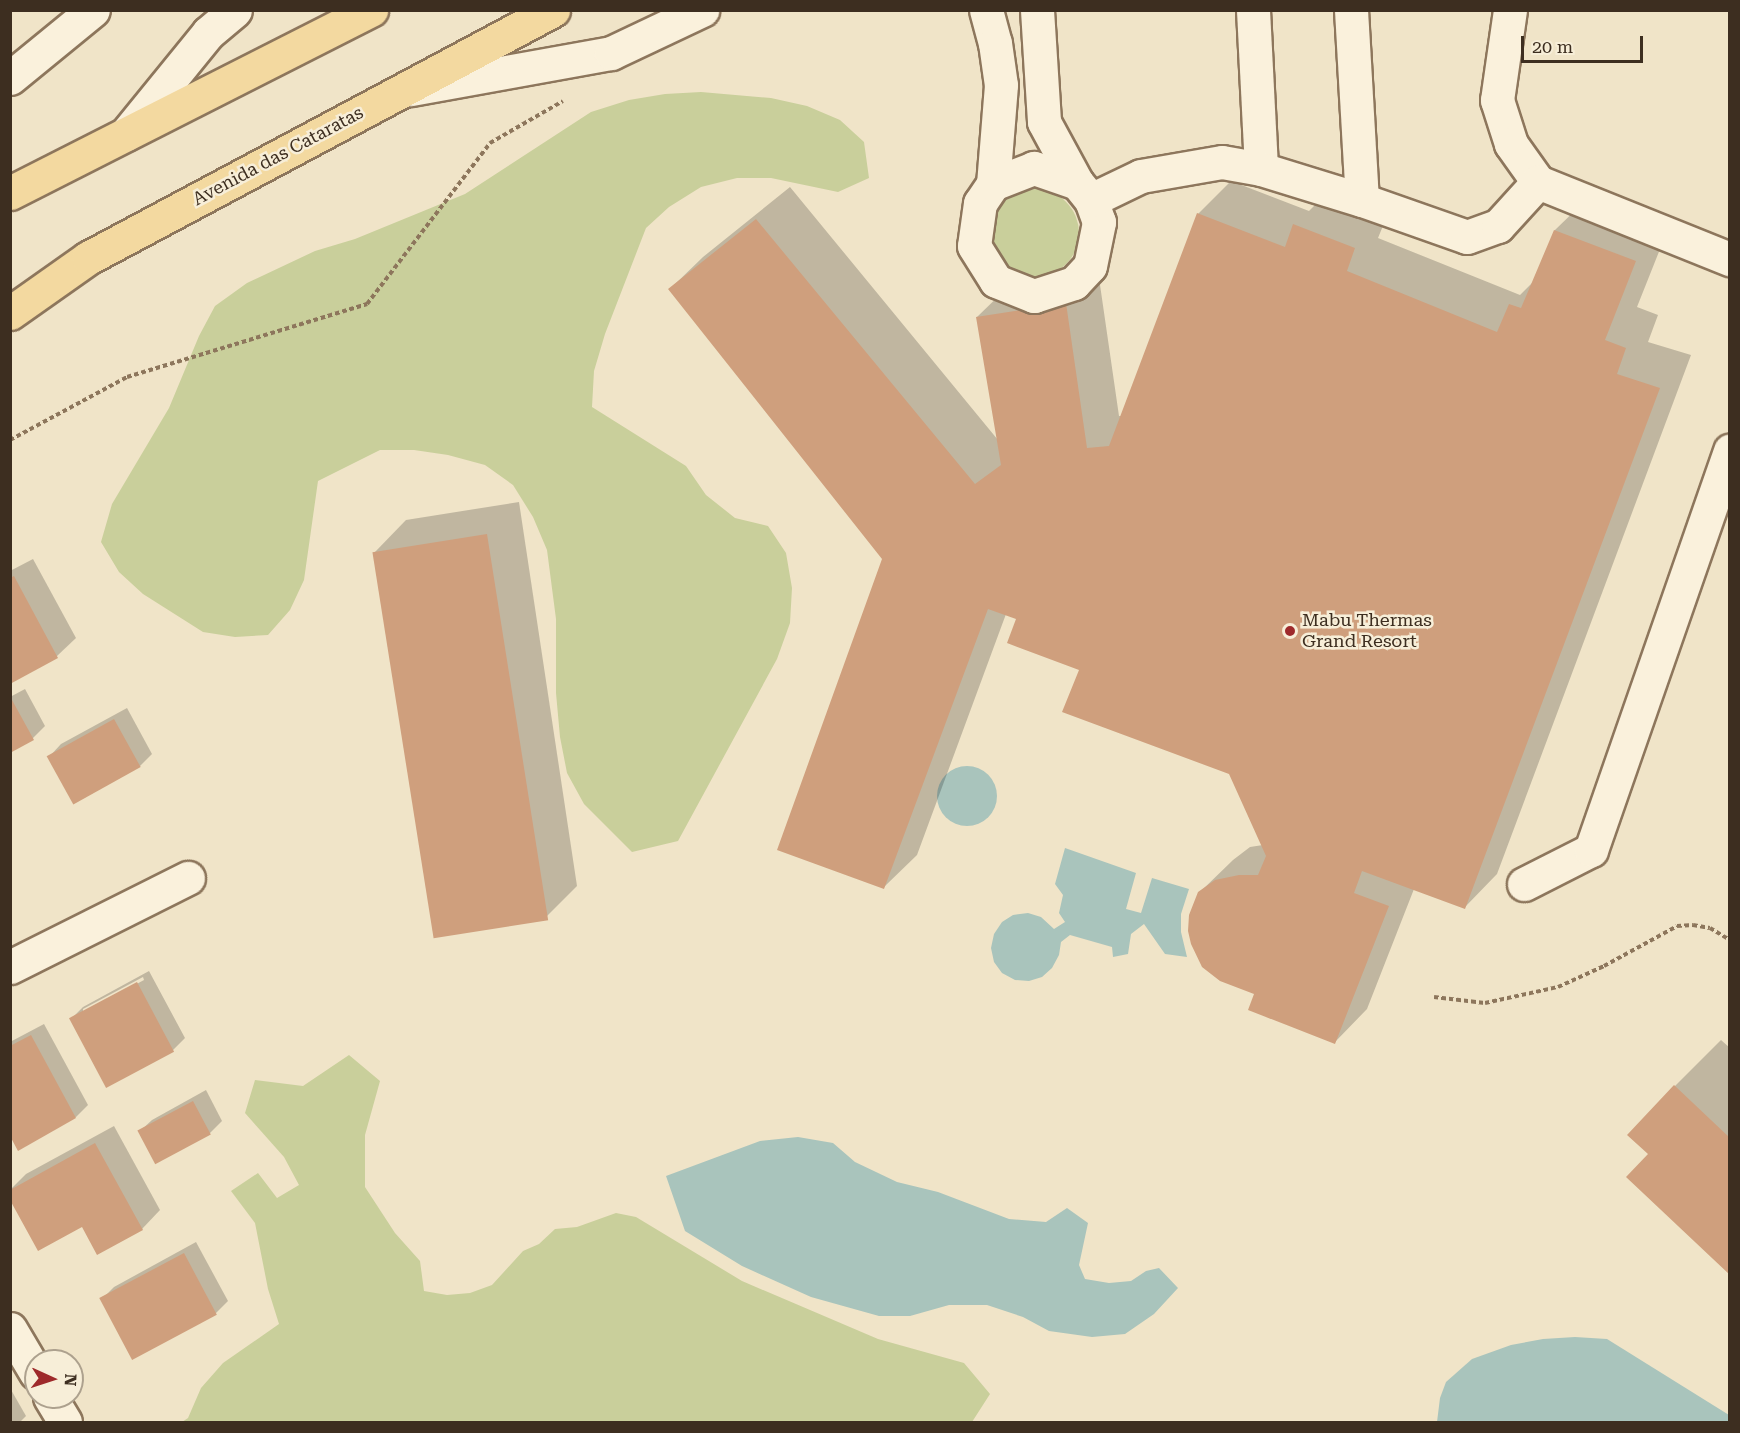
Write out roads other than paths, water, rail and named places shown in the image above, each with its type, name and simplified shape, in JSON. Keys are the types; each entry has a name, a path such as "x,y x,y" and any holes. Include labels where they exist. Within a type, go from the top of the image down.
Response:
{"main road":[{"path":"10,193 372,10"},
{"name":"Avenida das Cataratas","path":"10,314 88,258 553,10"}],"street":[{"path":"10,78 93,10"},
{"path":"126,134 208,33 235,10"},
{"path":"398,91 611,54 702,10"},
{"path":"986,10 995,43 1001,86 993,184 980,202 974,246 996,281 1034,296 1074,283 1090,266 1099,222 1044,122 1036,10"},
{"path":"1252,10 1261,169"},
{"path":"1351,10 1362,200"},
{"path":"1510,10 1497,100 1511,144 1538,182 1730,259"},
{"path":"993,184 1034,168 1084,192 1142,176 1222,162 1261,169 1362,200 1467,237 1498,226 1538,182"},
{"path":"1524,884 1591,850 1730,450"},
{"path":"10,967 188,878"},
{"path":"10,1329 24,1353"},
{"path":"57,1409 65,1422"}],"water":[{"path":"967,766 988,775 997,796 988,817 967,826 946,817 937,796 946,775"},
{"path":"1065,848 1136,873 1126,909 1141,913 1152,878 1189,889 1181,914 1181,932 1187,957 1165,954 1144,924 1131,934 1128,954 1113,957 1112,947 1070,935 1061,942 1059,955 1052,968 1042,977 1029,981 1015,980 1002,973 994,962 991,948 994,934 1002,922 1013,915 1028,913 1041,917 1054,929 1065,922 1059,913 1063,895 1055,884"},
{"path":"798,1137 833,1143 855,1162 897,1182 938,1192 1009,1219 1046,1222 1067,1208 1088,1223 1079,1265 1085,1279 1109,1283 1131,1281 1146,1271 1159,1268 1178,1288 1154,1314 1125,1334 1092,1337 1049,1331 1023,1317 987,1305 949,1305 910,1316 879,1316 811,1297 742,1266 685,1231 666,1176 760,1141"},
{"path":"1575,1337 1607,1339 1729,1415 1729,1422 1437,1422 1440,1398 1446,1382 1472,1359 1511,1345 1543,1339"}],"place":[{"name":"Mabu Thermas Grand Resort","path":"1290,631"}]}
